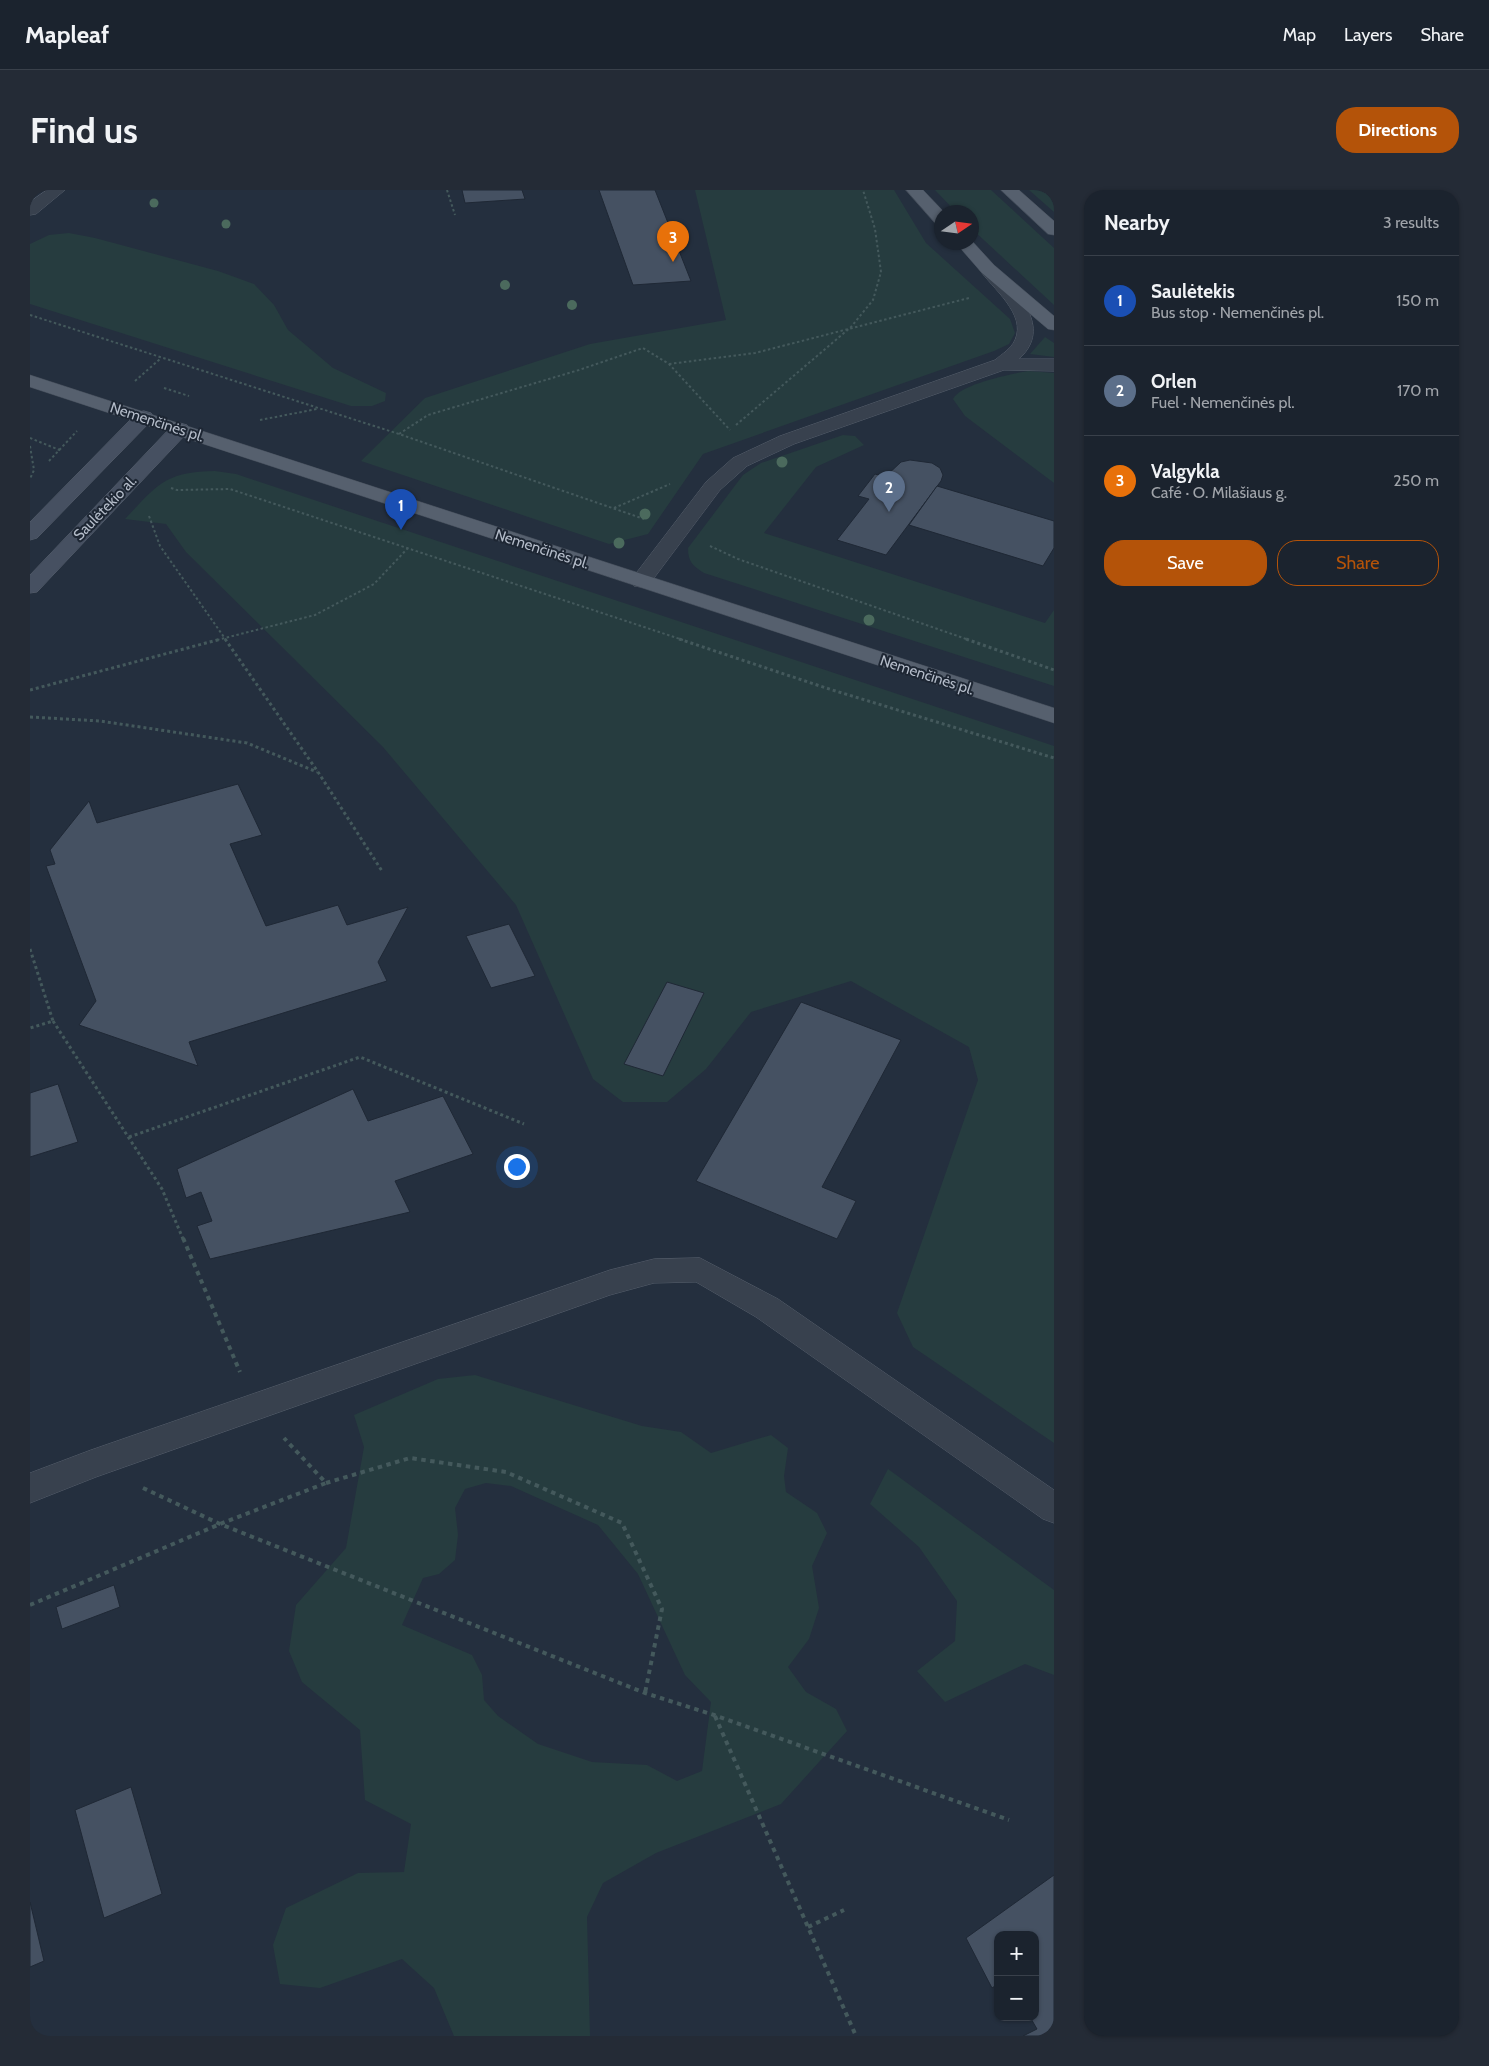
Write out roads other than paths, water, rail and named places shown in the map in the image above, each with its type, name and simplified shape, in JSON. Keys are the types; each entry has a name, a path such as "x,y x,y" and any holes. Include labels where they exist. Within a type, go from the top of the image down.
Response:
{"main road":[{"path":"914,190 934,211"},
{"path":"1009,190 1054,230"},
{"path":"970,250 988,269 1054,325"},
{"name":"Nemenčinės pl.","path":"30,381 1054,716"},
{"name":"Saulėtekio al.","path":"30,534 144,418"},
{"name":"Saulėtekio al.","path":"30,587 180,429"}],"street":[{"path":"30,210 57,190"},
{"path":"641,582 713,486 740,462 796,437 1002,364 1016,355 1023,345 1028,332 1026,319 988,269"},
{"path":"1002,364 1054,365"},
{"path":"30,1488 90,1464 610,1283 654,1271 700,1270 767,1308 1054,1508"}],"place":[{"name":"Valgykla","path":"673,262"},
{"name":"Orlen","path":"889,512"},
{"name":"Saulėtekis","path":"401,530"}]}
